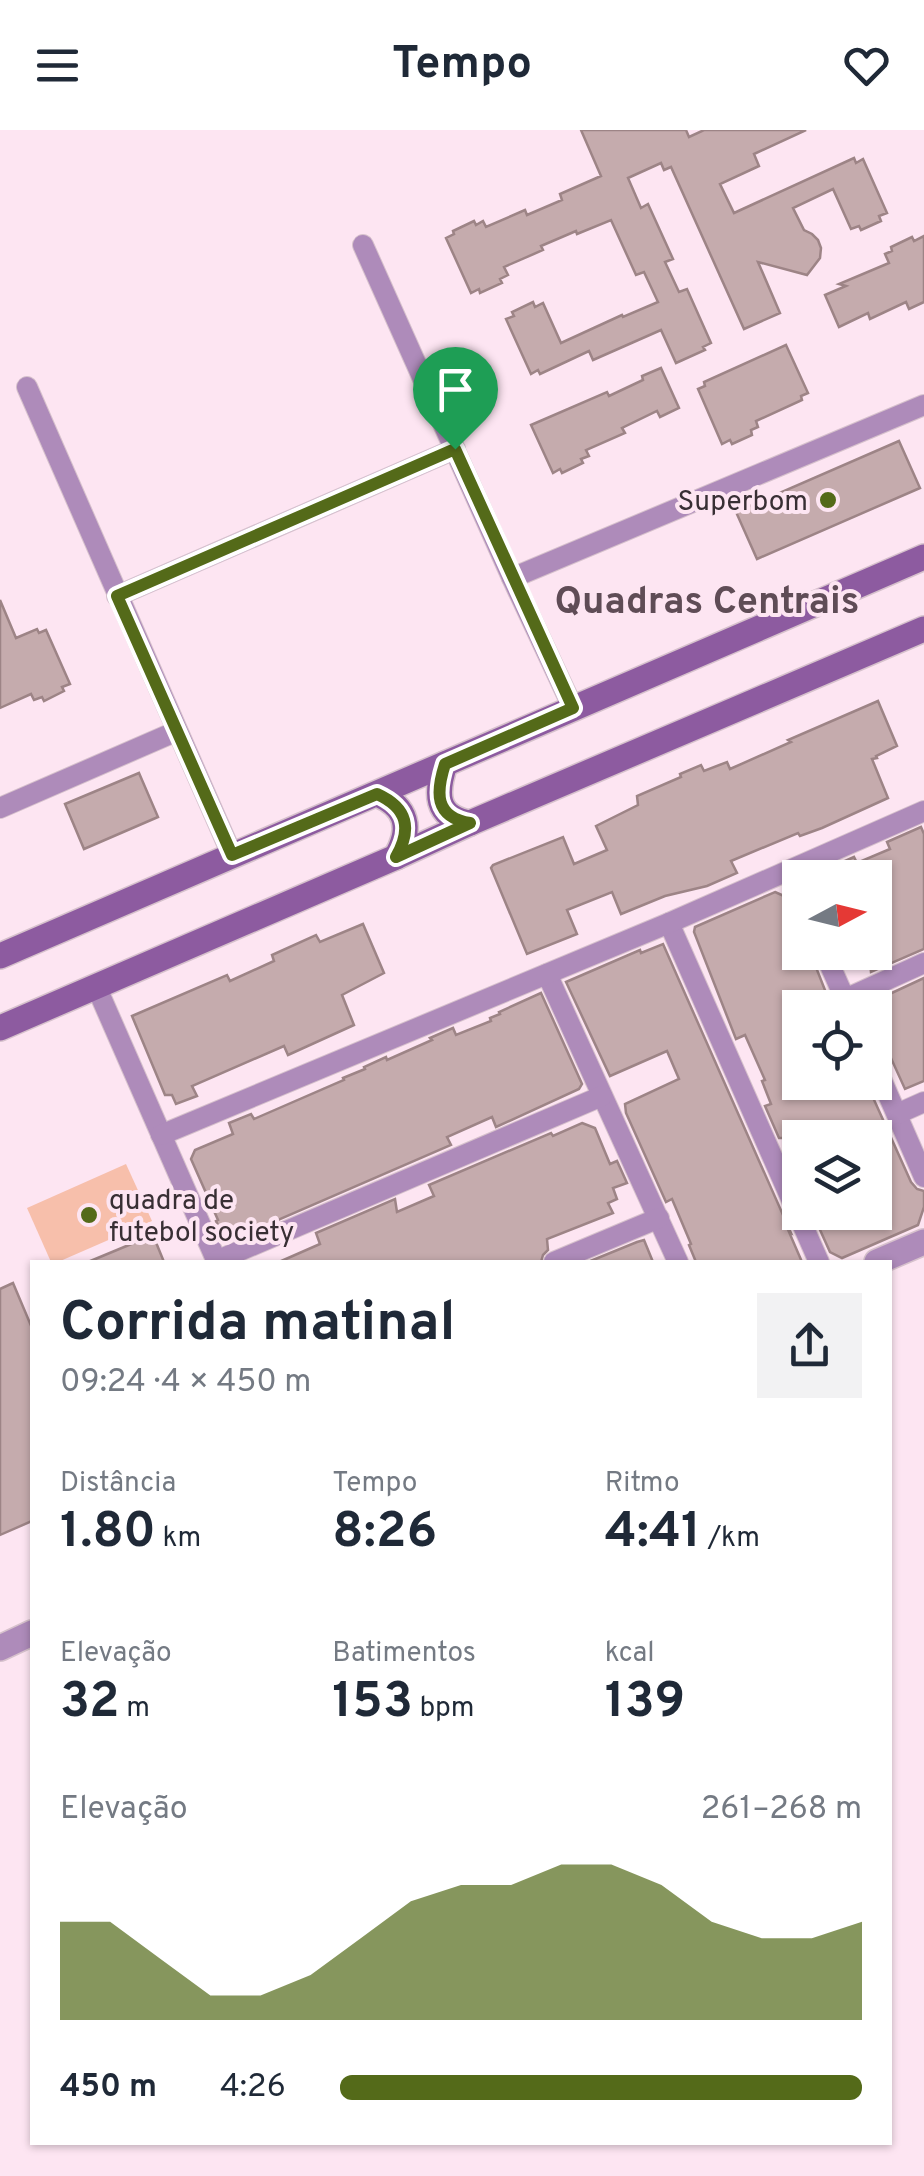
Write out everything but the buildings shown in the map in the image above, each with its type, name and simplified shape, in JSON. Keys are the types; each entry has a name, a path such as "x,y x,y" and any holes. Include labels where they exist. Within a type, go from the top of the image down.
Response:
{"main road":[{"path":"0,956 924,557"},
{"path":"0,1028 924,629"},
{"path":"445,764 439,783 441,804 454,819 470,823"},
{"path":"377,794 389,799 405,820 407,834 396,857"}],"street":[{"path":"363,245 573,708"},
{"path":"27,387 232,855"},
{"path":"512,578 924,405"},
{"path":"117,596 455,449"},
{"path":"0,808 177,731"},
{"path":"815,860 924,811"},
{"path":"161,1135 782,875"},
{"path":"669,923 817,1260"},
{"path":"871,990 924,963"},
{"path":"547,974 677,1260"},
{"path":"96,986 215,1260"},
{"path":"221,1260 602,1096"},
{"path":"891,1100 924,1177"},
{"path":"897,1114 924,1102"},
{"path":"559,1260 658,1218"},
{"path":"882,1260 924,1242"},
{"path":"0,1648 30,1635"}],"shaded area":[{"name":"quadra de futebol society","path":"126,1164 152,1221 63,1260 50,1260 27,1208"}],"place":[{"name":"Superbom","path":"828,500"},
{"name":"quadra de futebol society","path":"89,1215"}],"district":[{"name":"Quadras Centrais","path":"707,600"}],"route":[{"path":"455,449 573,708 445,764 439,783 441,804 454,819 470,823 396,857 407,834 405,820 389,799 377,794 232,855 117,596 455,449"}]}
